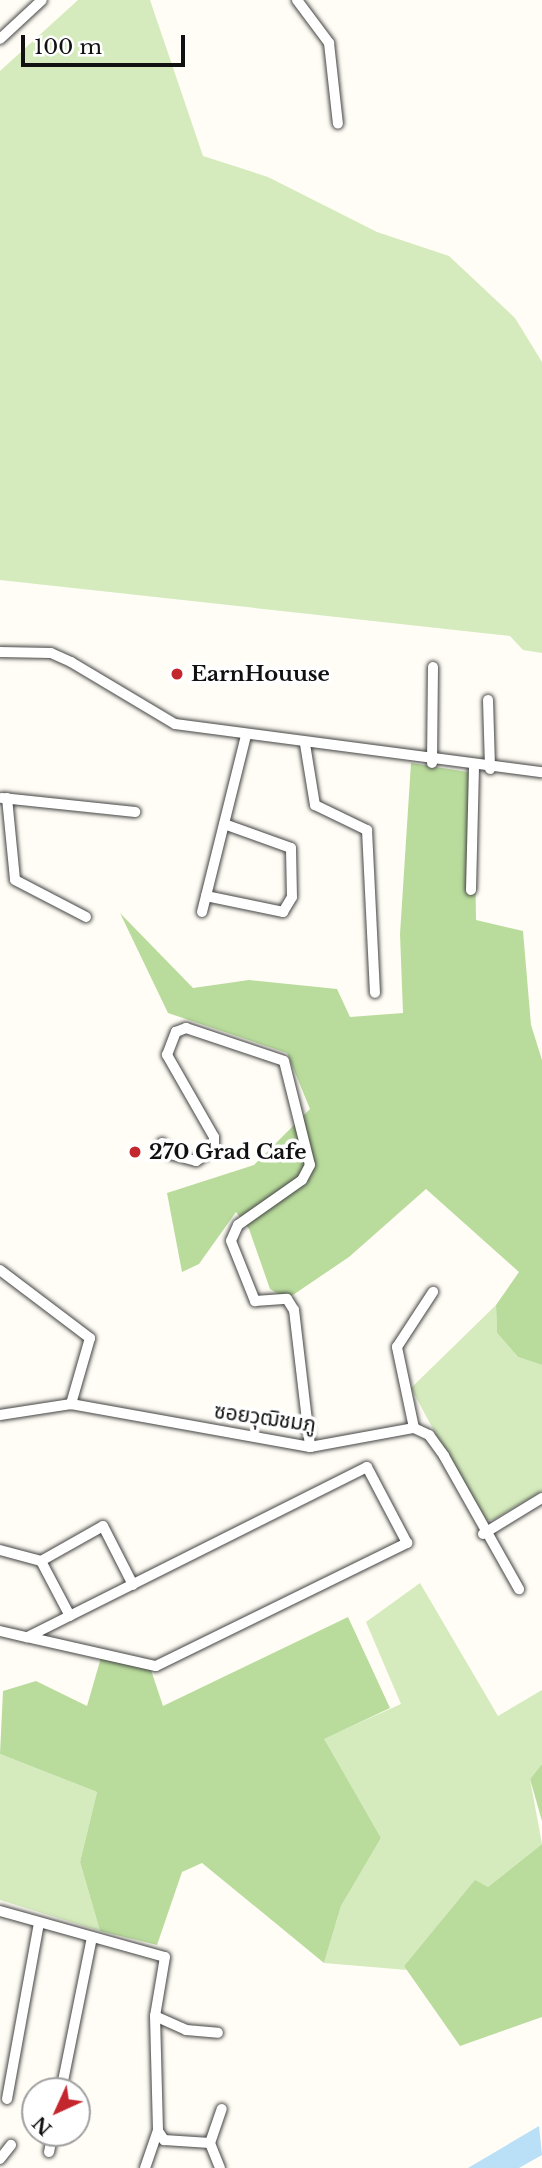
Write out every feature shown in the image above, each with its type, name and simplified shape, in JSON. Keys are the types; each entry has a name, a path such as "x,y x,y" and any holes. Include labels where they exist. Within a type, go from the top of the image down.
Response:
{"street":[{"path":"0,39 41,0"},
{"path":"297,0 329,43 338,124"},
{"path":"0,652 51,653 148,713 246,735 432,763 542,772"},
{"path":"432,763 433,667"},
{"path":"488,700 490,769"},
{"path":"202,912 246,735"},
{"path":"305,744 315,805 367,830 375,993"},
{"path":"471,890 474,767"},
{"path":"86,917 15,880 4,798 135,812"},
{"path":"206,896 283,912 292,897 290,848 224,824"},
{"path":"162,1143 170,1154 196,1161 214,1149 214,1137 167,1055 176,1032 186,1028 284,1061 310,1165 302,1180 238,1225 231,1241 256,1301 287,1299 294,1310 310,1447"},
{"path":"0,1270 90,1338 71,1404"},
{"path":"433,1292 397,1347 414,1427 429,1435 444,1456 483,1534 519,1589"},
{"name":"ซอยวุฒิชมภู","path":"0,1415 71,1404 310,1447 414,1427"},
{"path":"0,1631 26,1637 156,1666 407,1543 367,1467 26,1637"},
{"path":"483,1534 542,1498"},
{"path":"0,1550 41,1561 103,1526 134,1585"},
{"path":"41,1561 70,1616"},
{"path":"0,1911 165,1956 155,2016 158,2131 145,2168"},
{"path":"6,2099 39,1923"},
{"path":"64,2077 92,1937"},
{"path":"155,2016 186,2030 218,2033"},
{"path":"220,2168 210,2143 222,2109"},
{"path":"158,2131 164,2140 210,2143"},
{"path":"0,2159 11,2145"},
{"path":"49,2152 50,2147"}],"green space":[{"path":"78,0 150,0 203,156 268,177 377,232 449,256 515,318 542,362 542,653 523,650 510,636 0,580 0,71"},
{"path":"411,763 474,773 476,920 523,931 531,1025 542,1060 542,1365 518,1357 497,1333 496,1305 519,1272 426,1189 349,1257 287,1299 270,1289 249,1229 236,1212 199,1264 182,1272 167,1193 254,1165 310,1109 287,1053 168,1013 120,913 193,988 249,980 337,989 350,1017 403,1013 400,934"},
{"path":"496,1305 497,1333 518,1357 542,1365 542,1491 493,1520 482,1520 411,1388"},
{"path":"420,1583 498,1716 542,1690 542,1764 530,1779 542,1844 488,1887 475,1881 404,1966 407,1970 324,1963 341,1906 381,1838 323,1739 401,1704 366,1622"},
{"path":"348,1617 390,1708 324,1739 381,1838 341,1906 324,1963 202,1863 182,1872 157,1945 100,1931 80,1862 97,1792 0,1754 3,1691 36,1681 87,1706 102,1654 149,1664 163,1706"},
{"path":"0,1754 97,1792 80,1862 100,1931 0,1900"},
{"path":"542,1764 542,1821 530,1779"},
{"path":"542,1844 542,2017 460,2046 404,1966 475,1880 488,1887"}],"water":[{"path":"539,2126 542,2155 519,2168 468,2168"}],"place":[{"name":"EarnHouuse","path":"177,674"},
{"name":"270 Grad Cafe","path":"135,1152"}]}
